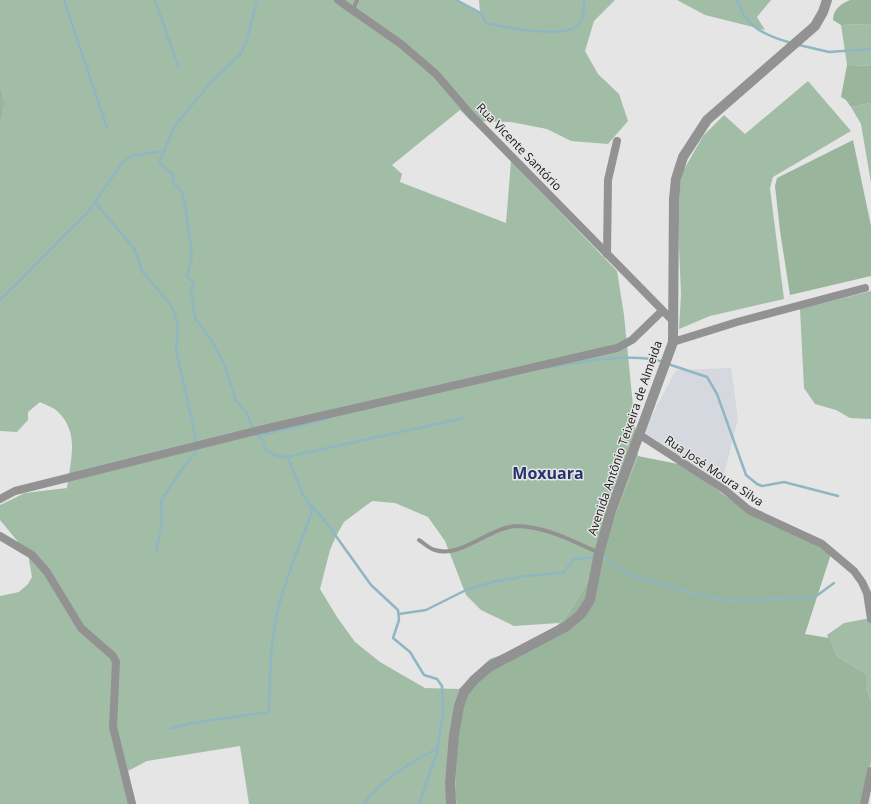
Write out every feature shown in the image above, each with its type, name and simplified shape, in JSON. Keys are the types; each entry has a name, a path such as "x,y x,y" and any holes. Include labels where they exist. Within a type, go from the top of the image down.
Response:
{"street":[{"name":"Rua Vicente Santório","path":"338,0 401,44 436,74 472,116 674,322"},
{"name":"Avenida Antônio Teixeira de Almeida","path":"451,804 450,783 454,734 459,706 464,692 474,680 489,667 550,637 567,626 581,614 590,600 599,553 611,511 673,342 674,199 676,179 683,157 699,131 720,107 815,26 823,12 827,0"},
{"path":"607,254 608,180 617,141"},
{"path":"673,342 737,322 865,288"},
{"path":"0,499 15,491 268,428 617,348 632,340 662,311"},
{"name":"Rua José Moura Silva","path":"640,435 725,490 749,510 822,544 854,571 862,582 867,593 871,619"},
{"path":"0,536 32,555 47,572 82,628 113,656 116,662 113,727 132,804"},
{"path":"864,804 871,771"}],"lane":[{"path":"352,10 357,0"},
{"path":"419,540 434,550 451,552 488,534 517,526 548,530 599,553"}],"shaded area":[{"path":"731,368 738,419 724,475 732,481 727,486 643,432 676,370"}],"green space":[{"path":"0,0 458,0 480,12 479,0 615,0 594,21 585,51 598,74 619,94 628,121 608,144 571,141 547,129 511,122 471,121 460,110 392,165 402,174 400,182 506,223 511,161 617,271 624,315 638,456 593,573 568,614 559,623 514,626 481,610 466,595 445,541 428,517 395,503 372,501 344,522 330,550 320,589 337,617 355,642 380,662 425,688 459,689 455,797 457,804 249,804 240,746 147,761 128,771 136,804 0,804 0,596 19,592 28,584 32,577 28,554 0,520 0,505 25,493 67,488 72,439 70,430 59,413 40,402 28,412 28,420 17,432 0,431 0,123 4,104 0,86"},
{"path":"677,0 771,0 757,17 765,30 705,15"},
{"path":"850,0 871,0 871,24 841,25 833,20 834,13 838,7"},
{"path":"871,24 871,66 847,65 841,25"},
{"path":"847,65 871,66 871,103 851,107 846,100 841,97"},
{"path":"808,81 851,131 773,177 770,188 784,299 710,316 679,329 681,294 677,202 683,171 703,136 724,115 745,134"},
{"path":"0,86 4,104 0,123"},
{"path":"871,103 871,183 861,124 851,107"},
{"path":"853,140 871,226 871,276 790,295 775,186 777,178"},
{"path":"871,291 871,419 850,418 836,410 815,404 804,388 800,309"},
{"path":"638,456 683,465 749,513 799,536 831,554 805,634 829,638 837,656 866,674 866,687 871,702 871,762 863,804 457,804 455,797 459,689 490,659 507,653 555,628 568,614 593,573"},
{"path":"871,618 871,702 866,687 866,674 837,656 827,635 844,623"}],"waterway":[{"path":"64,0 107,128"},
{"path":"155,0 178,66"},
{"path":"253,429 246,412 236,401 225,366 212,341 195,318 191,290 194,284 187,276 192,256 182,192 173,182 173,174 159,163 174,127 212,81 239,56 246,43 257,0"},
{"path":"456,0 481,13 486,23 549,32 572,29 579,24 583,15 584,0"},
{"path":"737,0 745,17 754,26 773,37 792,43"},
{"path":"799,45 829,52 871,49"},
{"path":"0,300 89,211 121,164 131,156 163,151"},
{"path":"96,203 135,250 142,271 170,304 175,313 178,327 176,350 193,424 197,451 185,465 161,501 162,523 156,551"},
{"path":"546,368 589,361 621,358 651,359 664,362"},
{"path":"668,364 707,377 717,394 746,475 757,484 762,486 784,482 838,496"},
{"path":"258,436 330,418"},
{"path":"255,434 263,440 265,449 269,452 277,456 287,457 464,418"},
{"path":"288,457 303,495 309,504 323,518 371,585 398,610 399,620 393,638 410,652 424,675 437,679 442,686 443,714 437,752 419,804"},
{"path":"170,729 192,723 269,712 271,653 279,604 313,508"},
{"path":"399,614 426,610 466,590 493,582 525,576 563,573 574,559 596,557"},
{"path":"601,558 607,559 627,574 695,594 729,601 815,597 834,583"},
{"path":"364,804 378,788 397,772 438,748"}],"district":[{"name":"Moxuara","path":"548,473"}]}
